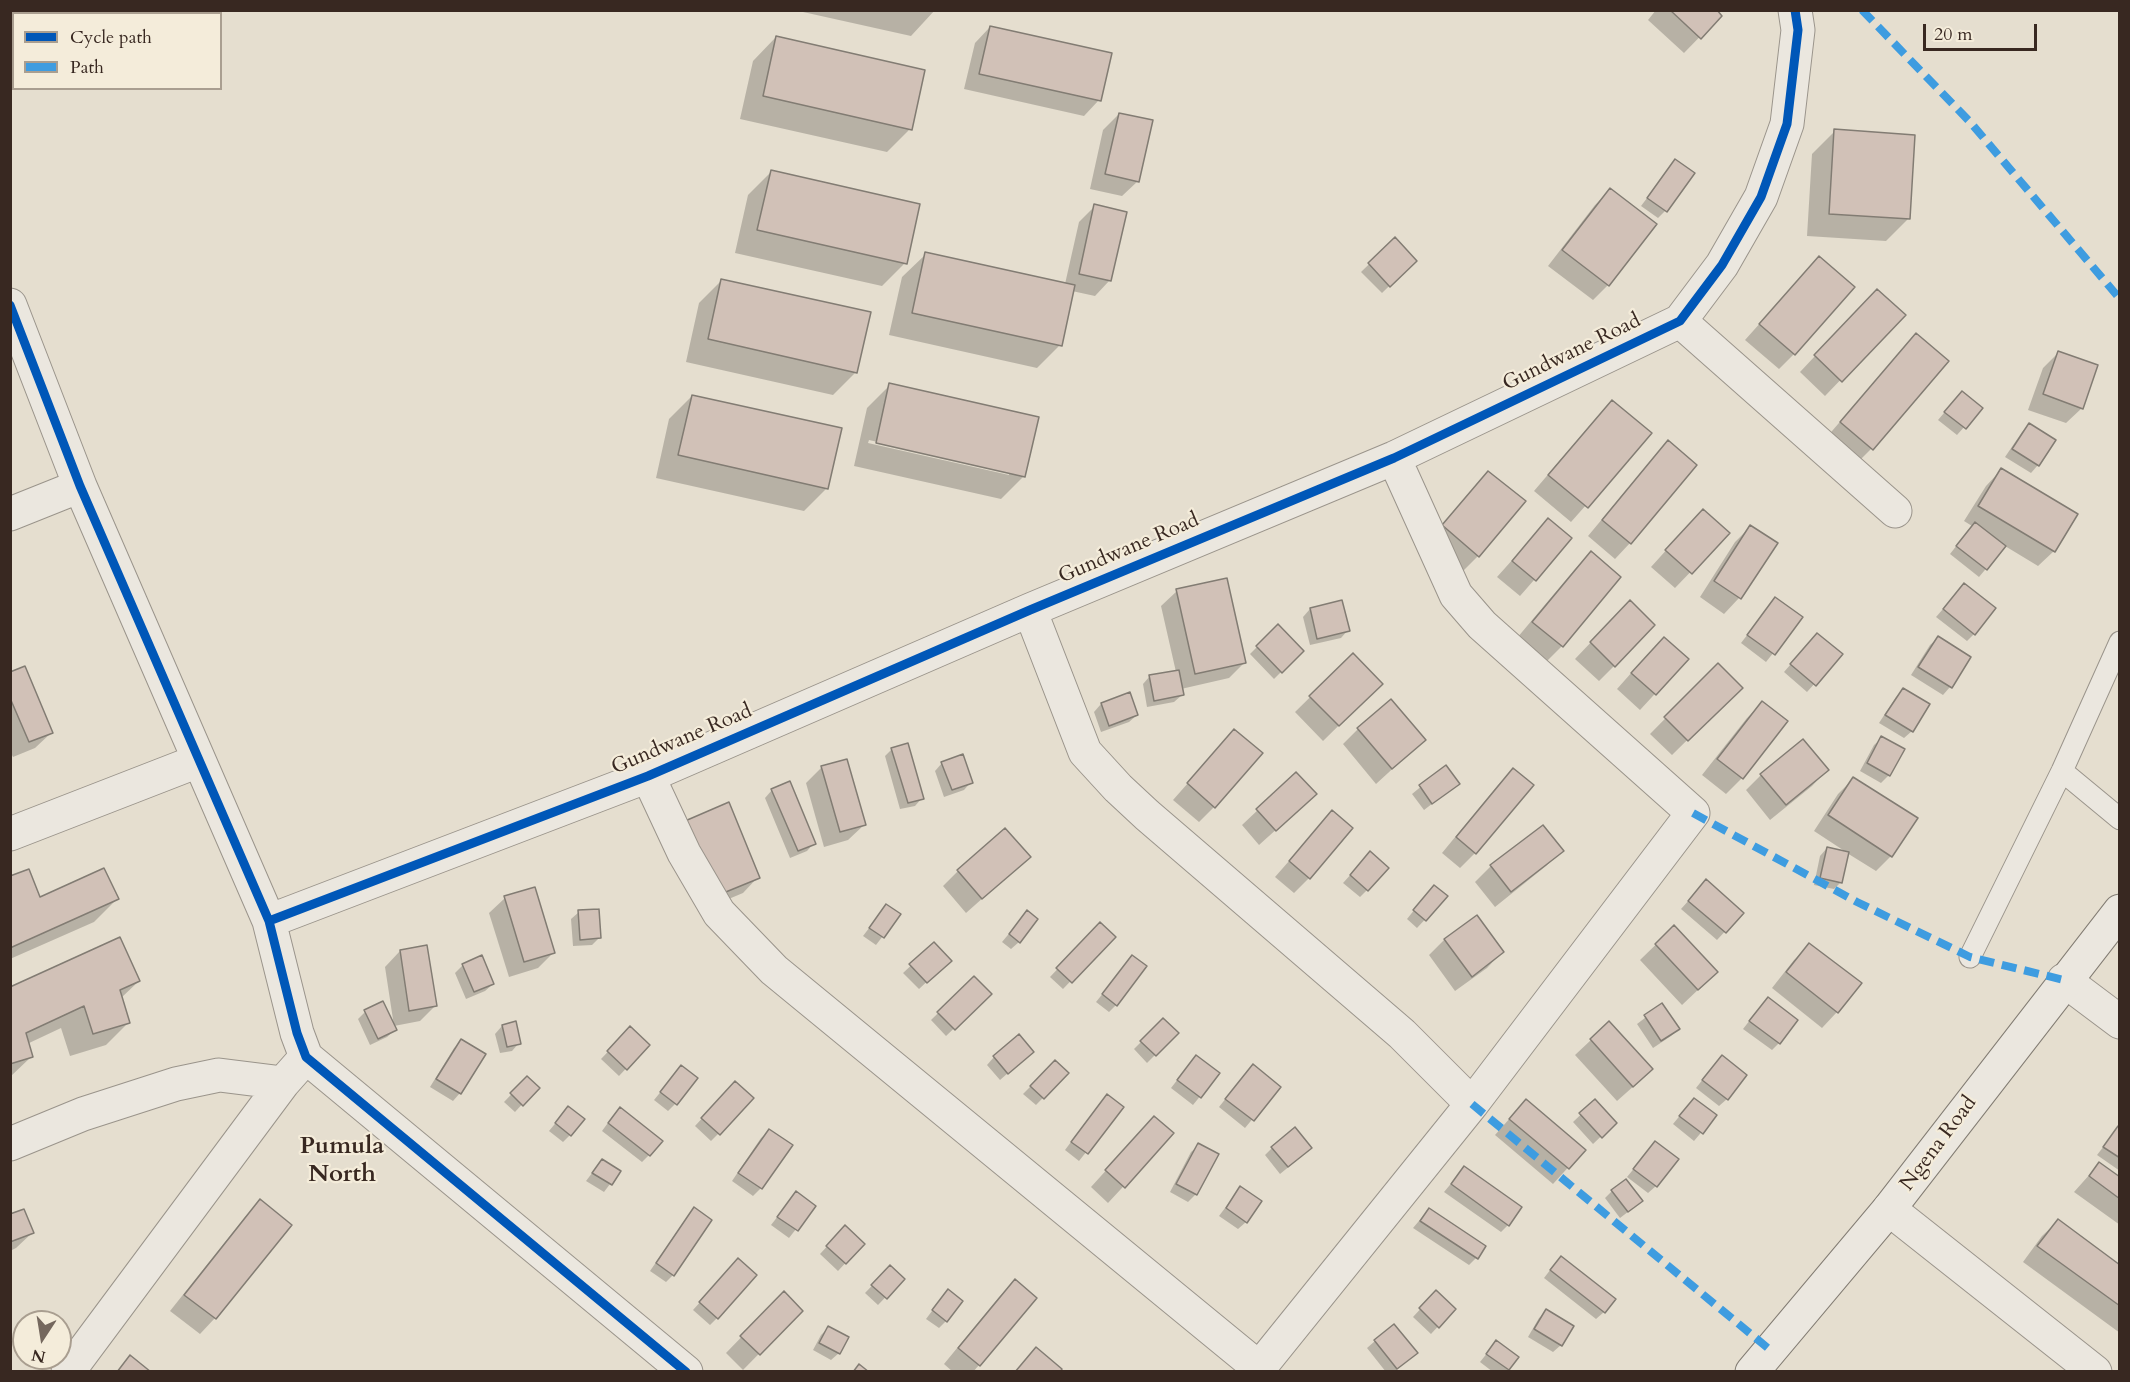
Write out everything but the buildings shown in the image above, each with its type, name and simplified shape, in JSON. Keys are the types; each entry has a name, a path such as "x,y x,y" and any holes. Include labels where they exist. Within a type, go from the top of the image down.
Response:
{"street":[{"name":"Gundwane Road","path":"269,921 648,776 1030,610 1394,458 1680,321 1722,265 1761,197 1787,124 1798,30 1795,10"},
{"path":"10,305 80,486 269,921 297,1033 306,1057 686,1371"},
{"path":"1680,321 1895,511"},
{"path":"648,776 684,853 719,913 774,970 1257,1370 1472,1104 1693,813 1482,625 1456,595 1394,458"},
{"path":"10,514 80,486"},
{"path":"1030,610 1085,752 1147,815 1402,1034 1472,1104"},
{"path":"10,834 198,761"},
{"name":"Ngena Road","path":"1752,1371 1889,1209 2064,980 2120,911"},
{"path":"2064,980 2120,1023"},
{"path":"68,1371 283,1083 306,1057"},
{"path":"10,1144 83,1114 176,1084 219,1075 283,1083"},
{"path":"1889,1209 2095,1371"}],"lane":[{"path":"1970,957 2062,771 2120,642"},
{"path":"2062,771 2120,819"}],"marked path":[{"path":"1862,10 1971,123 2120,299"},
{"path":"1693,813 1857,902 1970,957 2064,980"},
{"path":"1472,1104 1769,1349"}],"cycle path":[{"path":"269,921 648,776 1030,610 1394,458 1680,321 1722,265 1761,197 1787,124 1798,30 1795,10"},
{"path":"10,305 80,486 269,921 297,1033 306,1057 686,1372"}],"district":[{"name":"Pumula North","path":"342,1161"}]}
